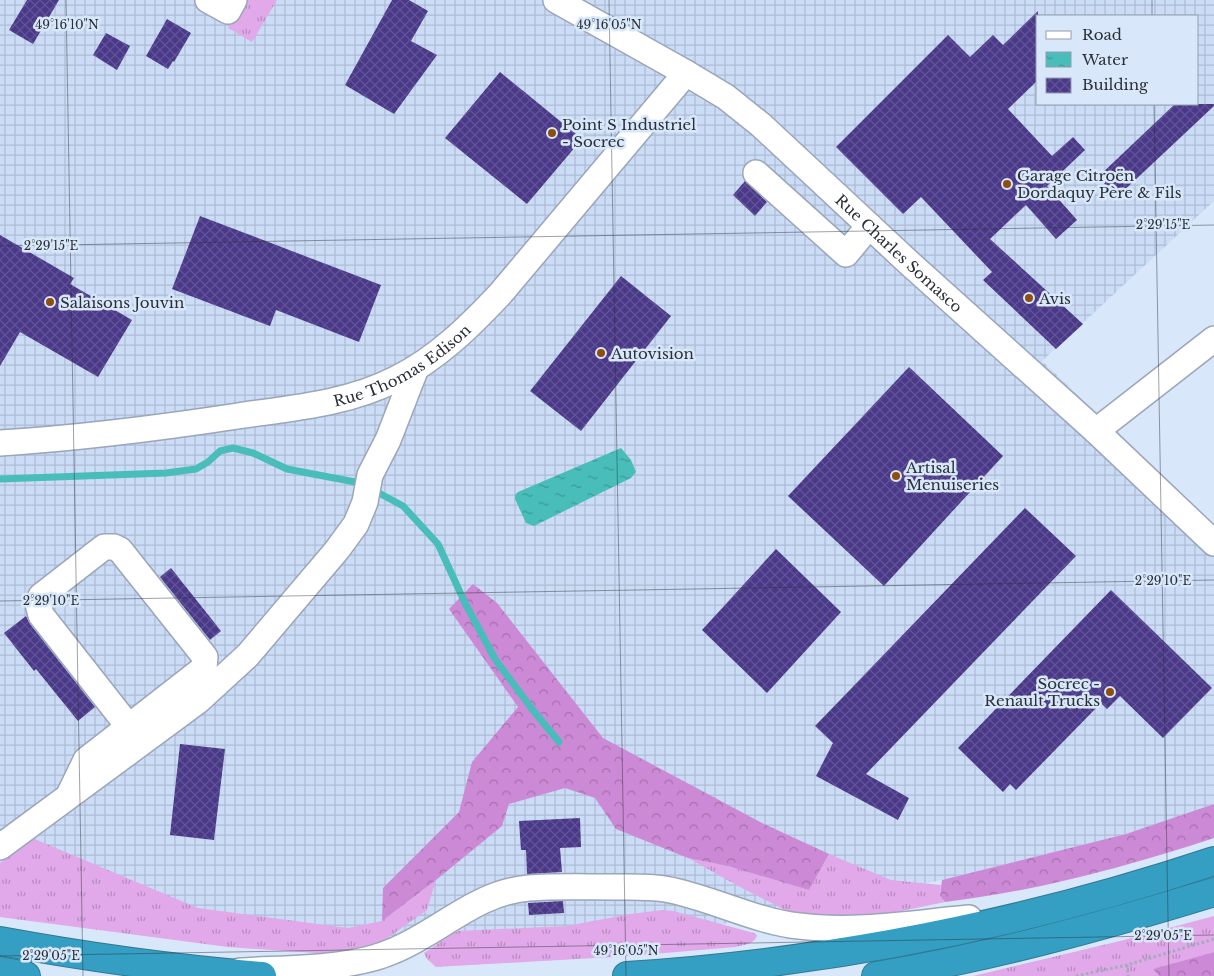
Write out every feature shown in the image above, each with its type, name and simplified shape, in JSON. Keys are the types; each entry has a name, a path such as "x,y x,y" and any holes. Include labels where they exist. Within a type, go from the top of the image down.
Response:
{"highway":[{"path":"628,976 808,957 923,937 1036,912 1214,861"},
{"path":"876,976 939,964 1060,936 1115,922 1214,892"},
{"path":"0,941 88,956 262,976"},
{"path":"0,971 26,976"}],"street":[{"path":"208,0 228,11 234,0"},
{"name":"Rue Charles Somasco","path":"556,0 726,97 761,124 869,226 1096,431 1214,543"},
{"name":"Rue Thomas Edison","path":"0,444 196,422 325,403 347,398 384,385 416,368 462,333 501,293 686,73"},
{"path":"756,173 846,254 869,226"},
{"path":"1096,431 1214,339"},
{"path":"0,847 172,727 248,655 337,550 356,524 364,502 370,475 388,440 416,368"},
{"path":"68,798 86,760 204,668 205,657 120,550 114,547 104,547 41,596 38,604 41,614 128,727"},
{"path":"221,972 326,966 379,956 404,946 481,901 510,890 528,888 572,886 664,889 768,920 798,926 830,929 1036,912"}],"path":[{"path":"1076,976 1127,965 1214,939"},
{"path":"1127,965 1128,976"}],"shaded area":[{"path":"0,0 1214,0 1214,201 1042,361 1214,526 1214,804 1127,834 942,880 709,927 436,942 229,933 0,899"}],"green space":[{"path":"245,0 277,0 252,42 228,28"},
{"path":"473,584 497,603 603,738 762,823 829,854 809,890 728,866 688,858 616,829 595,798 565,788 509,804 502,826 382,921 383,888 459,812 472,762 518,707 449,609"},
{"path":"1214,804 1214,838 1148,859 1047,885 945,902 940,896 942,880 1126,834"},
{"path":"30,837 198,908 348,928 382,921 436,880 427,910 379,944 352,952 330,954 228,947 0,917 0,863"},
{"path":"829,854 891,880 941,885 940,896 945,902 859,920 787,911 688,858 728,866 809,890"},
{"path":"663,910 673,911 757,935 752,942 735,947 630,956 436,967 427,959 424,953 458,931 567,926"},
{"path":"1214,916 1214,952 1154,969 1159,976 973,976 1120,941"},
{"path":"1214,952 1214,976 1159,976 1153,969"}],"water":[{"path":"621,448 631,460 636,472 631,478 534,526 526,523 515,499 515,495 518,492"}],"building":[{"path":"27,0 59,0 33,44 9,30"},
{"path":"392,0 409,0 428,11 411,41 437,55 394,114 345,85"},
{"path":"1038,11 1038,15 1036,15 1036,82 1008,109 1052,156 1073,137 1085,150 1047,186 1077,220 1056,239 1026,205 990,239 1083,324 1056,349 983,280 992,272 921,197 903,214 836,147 948,35 970,57 993,35 1003,45"},
{"path":"167,19 191,33 168,69 146,56"},
{"path":"106,33 130,46 117,70 93,55"},
{"path":"500,72 582,139 527,204 445,138"},
{"path":"1214,104 1117,197 1098,177 1174,105"},
{"path":"745,181 767,202 755,216 733,195"},
{"path":"200,216 381,285 359,342 276,310 270,326 172,289"},
{"name":"Salaisons Jouvin","path":"0,235 74,278 70,284 132,320 98,377 20,332 0,366"},
{"name":"Autovision","path":"621,276 671,316 581,431 530,391"},
{"name":"Artisal Menuiseries","path":"909,367 1003,456 884,586 788,496"},
{"path":"1025,508 1076,556 866,774 909,798 898,820 816,776 833,743 815,726"},
{"path":"776,549 841,612 767,693 702,630"},
{"path":"171,568 221,631 210,640 160,577"},
{"name":"Socrec - Renault Trucks","path":"1111,590 1212,688 1163,738 1120,696 1107,709 1101,703 1016,790 1010,784 1003,792 958,748"},
{"path":"26,616 30,624 95,707 78,721 4,633"},
{"path":"180,744 225,749 214,840 170,835"},
{"path":"580,818 581,847 560,848 562,872 527,874 526,850 521,850 519,821"},
{"path":"563,901 564,913 529,915 528,903"}],"waterway":[{"path":"0,479 166,473 196,469 208,462 220,451 233,448 253,453 287,469 355,482"},
{"path":"377,492 403,506 438,544 465,603 495,659 559,742"}],"place":[{"name":"Point S Industriel - Socrec","path":"552,133"},
{"name":"Garage Citroën Dordaquy Père & Fils","path":"1007,184"},
{"name":"Avis","path":"1029,298"},
{"name":"Salaisons Jouvin","path":"50,302"},
{"name":"Autovision","path":"601,353"},
{"name":"Artisal Menuiseries","path":"896,476"},
{"name":"Socrec - Renault Trucks","path":"1110,692"}]}
